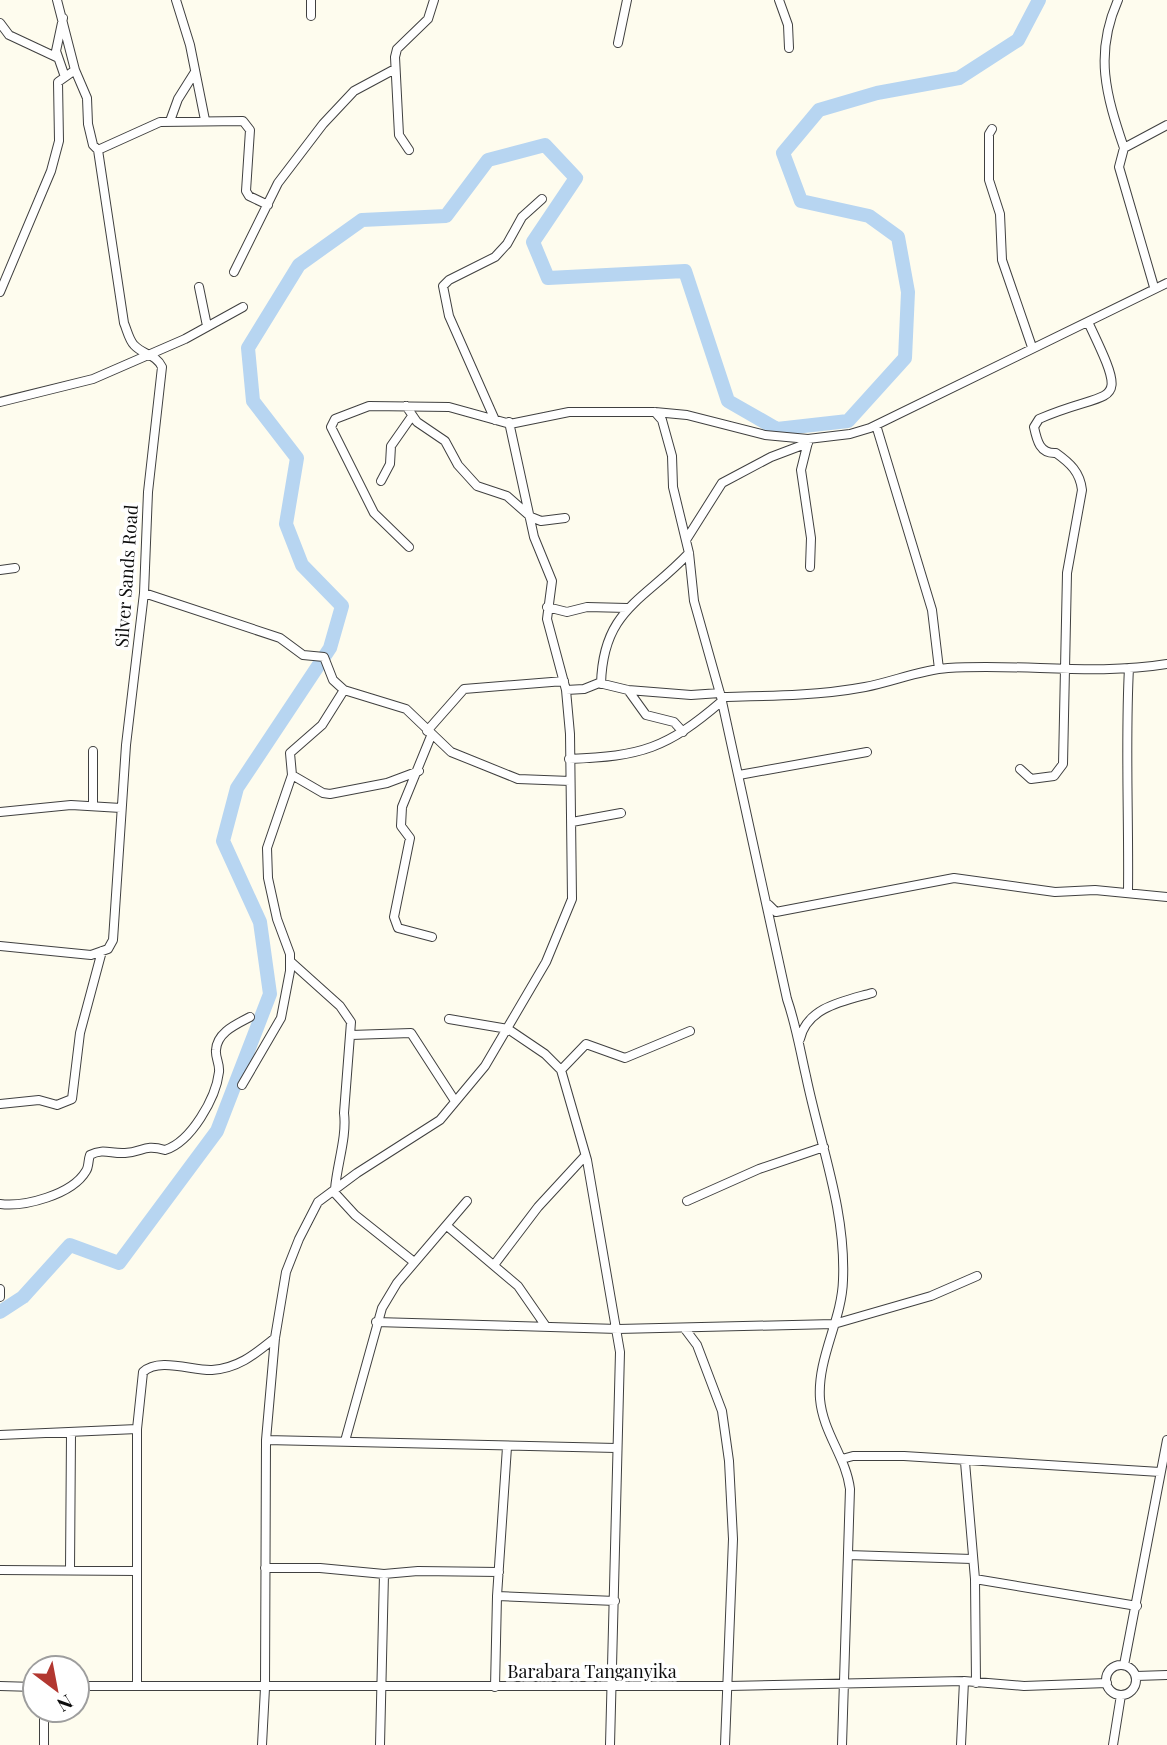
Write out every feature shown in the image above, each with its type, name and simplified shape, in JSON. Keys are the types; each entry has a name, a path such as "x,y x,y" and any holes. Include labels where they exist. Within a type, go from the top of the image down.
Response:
{"street":[{"name":"Silver Sands Road","path":"0,1104 39,1100 57,1105 72,1099 80,1033 105,950 113,940 121,808 144,593 148,492 162,367 159,359 131,342 124,323 98,150 93,145 85,91 75,70 57,0"},
{"path":"176,0 205,120"},
{"path":"311,16 312,0"},
{"path":"409,150 400,135 395,69 397,49 428,19 434,0"},
{"path":"618,43 627,0"},
{"path":"779,0 788,25 789,48"},
{"path":"1118,0 1104,40 1102,62 1112,113 1124,148 1119,167 1154,288"},
{"path":"63,18 56,40 56,57 65,77"},
{"path":"0,23 9,35 41,47 56,57"},
{"path":"234,272 278,183 340,103 355,91 395,69"},
{"path":"0,292 51,171 59,141 58,82 75,70"},
{"path":"170,121 178,99 195,72"},
{"path":"98,150 160,122 238,119 246,123 250,131 246,191 249,196 268,205"},
{"path":"1124,148 1167,125"},
{"path":"992,129 989,137 989,180 1000,214 1002,260 1032,347"},
{"path":"495,419 449,316 443,286 449,279 495,257 507,244 522,218 542,199"},
{"path":"687,540 722,483 808,441 850,434 876,425 1167,283"},
{"path":"199,287 207,326"},
{"path":"1,400 93,379 147,353 185,339 243,307"},
{"path":"1020,769 1031,779 1054,776 1061,769 1067,668 1067,573 1082,490 1081,481 1070,463 1056,453 1049,454 1040,447 1034,427 1039,419 1086,404 1108,394 1113,387 1111,371 1088,322"},
{"path":"409,547 374,513 331,427 335,419 369,406 449,407 509,422 569,412 654,412 687,415 765,435 808,441"},
{"path":"406,406 412,416 441,437 458,465 477,486 508,496 532,518 541,521 565,518"},
{"path":"654,412 662,420 672,456 673,487 687,540 694,601 721,697 837,1208 843,1259 842,1298 821,1381 820,1399 827,1429 842,1459 850,1489 842,1745"},
{"path":"381,481 390,464 391,446 412,416"},
{"path":"262,1745 265,1688 266,1440 275,1338 286,1272 299,1238 318,1202 440,1120 485,1066 546,962 569,910 573,882 572,822 565,685 549,628 547,607 551,573 534,537 509,422"},
{"path":"876,425 932,610 939,669"},
{"path":"808,441 801,471 811,538 810,567"},
{"path":"601,684 602,660 618,618 689,553"},
{"path":"0,570 15,568"},
{"path":"144,593 280,638 303,654 324,657 333,680 344,690 406,709 429,734 451,752 493,771 519,779 570,781"},
{"path":"547,607 567,612 587,607 627,608"},
{"path":"432,937 405,931 394,921 410,838 400,820 419,771 429,734 464,689 601,684 628,690 721,697 793,695 864,687 939,669 1017,666 1129,668 1167,664"},
{"path":"1128,893 1129,784 1125,729 1129,668"},
{"path":"242,1085 281,1018 291,962 273,904 268,878 267,848 292,775 290,753 322,724 344,690"},
{"path":"628,690 646,715 674,722 683,732"},
{"path":"569,759 651,750 683,732 721,697"},
{"path":"93,751 93,806"},
{"path":"739,775 867,752"},
{"path":"292,775 323,793 330,794 387,783 419,771"},
{"path":"0,812 93,806 121,808"},
{"path":"572,822 621,813"},
{"path":"767,902 776,912 793,912 838,900 954,878 1055,892 1095,890 1167,897"},
{"path":"0,946 91,955 105,950"},
{"path":"291,962 345,1012 351,1022 344,1113 347,1125 337,1164 334,1190 345,1206 414,1262"},
{"path":"800,1039 803,1027 816,1014 872,993"},
{"path":"0,1204 30,1204 61,1190 86,1171 90,1155 99,1150 124,1153 152,1146 165,1150 183,1142 195,1129 219,1073 218,1045 231,1026 250,1017"},
{"path":"449,1019 508,1029 545,1054 561,1070 576,1112 586,1156 618,1329 620,1382 616,1448 610,1745"},
{"path":"561,1070 586,1044 625,1058 690,1031"},
{"path":"351,1035 411,1034 455,1101"},
{"path":"687,1201 759,1169 824,1147"},
{"path":"494,1265 538,1208 586,1156"},
{"path":"345,1440 376,1322 397,1283 467,1200"},
{"path":"447,1226 526,1295 545,1325"},
{"path":"376,1322 618,1329 834,1324 931,1296 977,1276"},
{"path":"0,1289 0,1297"},
{"path":"685,1329 693,1337 712,1382 727,1441 733,1539 725,1745"},
{"path":"137,1685 137,1429 140,1381 146,1369 160,1366 211,1370 225,1368 249,1360 275,1338"},
{"path":"0,1435 71,1434 137,1429"},
{"path":"70,1570 71,1434"},
{"path":"266,1440 616,1448"},
{"path":"1124,1665 1167,1440"},
{"path":"495,1687 497,1596 507,1447"},
{"path":"842,1459 872,1455 1160,1472"},
{"path":"965,1462 971,1501 975,1578 976,1683"},
{"path":"848,1555 972,1559"},
{"path":"265,1568 320,1568 384,1574 418,1570 499,1572"},
{"path":"0,1570 137,1571"},
{"path":"380,1745 384,1574"},
{"path":"975,1578 1137,1606"},
{"path":"497,1596 615,1601"},
{"path":"1124,1665 1136,1676 1167,1675"},
{"path":"1121,1695 1110,1690 1107,1683 1112,1668 1124,1665"},
{"path":"1121,1695 1133,1689 1136,1676"},
{"path":"961,1745 964,1681"},
{"name":"Barabara Tanganyika","path":"91,1686 382,1688 845,1685 964,1681 1024,1686 1107,1683"},
{"path":"0,1686 21,1687"},
{"path":"1113,1745 1121,1695"},
{"path":"44,1724 44,1745"}],"waterway":[{"path":"0,1312 23,1297 70,1245 119,1263 217,1131 270,994 260,922 223,841 237,788 330,648 342,606 302,565 286,524 297,458 253,401 248,348 299,265 362,220 446,216 488,160 545,145 576,178 533,242 548,278 685,271 728,401 777,429 848,421 905,358 908,292 898,237 869,216 801,201 783,153 819,110 877,93 959,78 1018,40 1039,0"}]}
